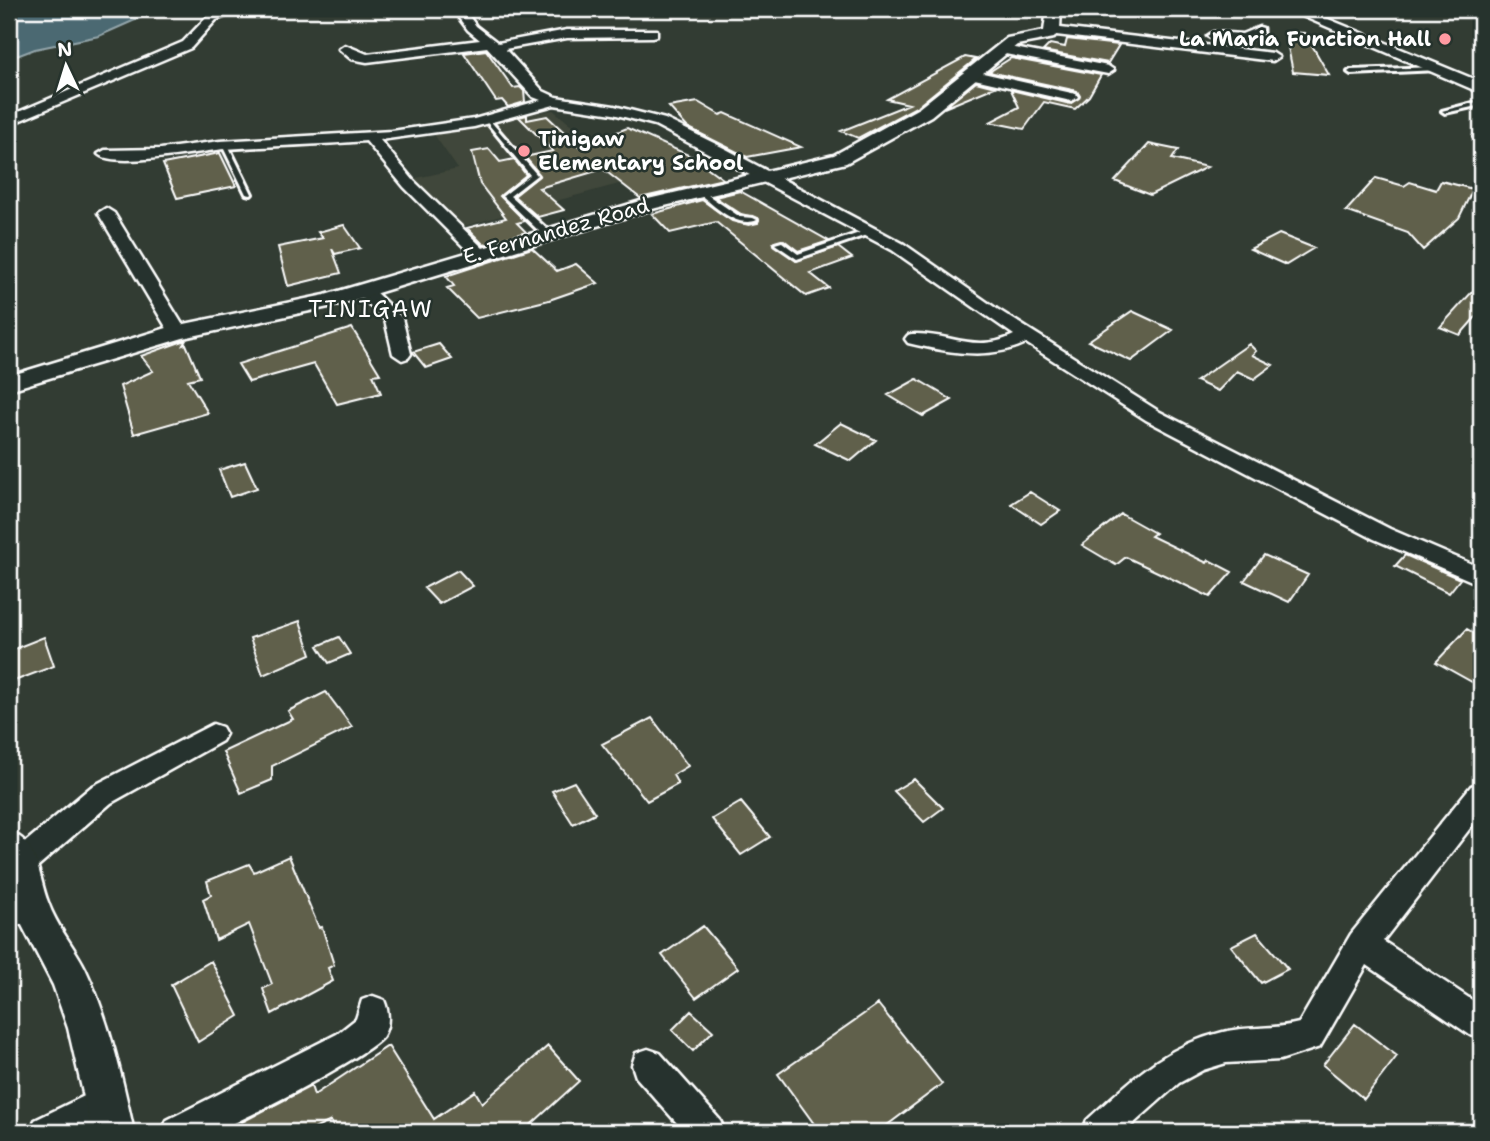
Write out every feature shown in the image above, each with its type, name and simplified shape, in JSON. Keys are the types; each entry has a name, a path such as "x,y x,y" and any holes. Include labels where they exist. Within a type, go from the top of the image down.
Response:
{"main road":[{"path":"1470,9 1481,18"}],"street":[{"path":"9,121 187,45 212,18 237,9 249,12 265,9"},
{"path":"458,9 491,46 505,55 538,94 553,101 614,110 660,122 766,175 927,265 1027,336 1153,416 1382,534 1481,577"},
{"path":"1293,9 1481,88"},
{"path":"1053,20 1240,38 1259,31"},
{"path":"1053,20 1273,57"},
{"name":"E. Fernandez Road","path":"9,383 178,332 291,311 546,233 766,175 839,159 861,150 925,112 1017,39 1044,36 1053,20"},
{"path":"345,49 355,56 367,58 491,46 567,34 653,33"},
{"path":"1004,50 1108,70"},
{"path":"974,75 1071,97"},
{"path":"105,154 169,152 225,145 368,135 487,120 553,101"},
{"path":"368,135 409,184 479,253"},
{"path":"106,213 178,332"},
{"path":"363,290 393,318 402,354"},
{"path":"914,340 966,349 989,347 1027,336"},
{"path":"47,1132 109,1118 88,1028 70,978 20,912 14,855 101,795 213,734"},
{"path":"1099,1132 1167,1071 1197,1056 1226,1046 1280,1044 1309,1037 1362,944 1481,794"},
{"path":"1362,944 1481,1024"},
{"path":"178,1132 348,1045 371,1027 373,1011"},
{"path":"648,1065 708,1132"}],"lane":[{"path":"1351,72 1436,69"},
{"path":"1445,111 1481,103"},
{"path":"487,120 534,174 506,195 546,233"},
{"path":"225,145 249,194"},
{"path":"700,192 738,219 753,220"},
{"path":"779,244 797,257 871,232"}],"shaded area":[{"name":"Tinigaw Elementary School","path":"553,110 637,179 461,227 412,179 458,169 433,133"}],"water":[{"path":"9,9 160,9 99,36 35,49 9,59"}],"building":[{"path":"1285,32 1305,33 1329,75 1293,72"},
{"path":"1067,39 1119,45 1108,63 1043,51 1050,44 1065,47"},
{"path":"486,50 513,88 520,87 524,91 525,102 508,107 502,100 496,101 464,53"},
{"path":"965,57 976,59 918,106 858,138 841,131 909,104 887,99"},
{"path":"1011,58 1101,75 1089,96 1075,109 1044,102 1024,129 990,122 1019,107 1011,90 1070,104 1080,96 1077,91 989,72"},
{"path":"976,82 995,87 944,108"},
{"path":"698,102 720,115 725,113 801,147 747,157 687,127 669,107"},
{"path":"527,115 527,120 547,116 580,147 627,128 693,157 723,179 640,198 603,169 539,188 564,210 538,217 514,196 540,175 525,157 553,151 519,117"},
{"path":"1149,144 1178,150 1172,159 1207,167 1150,195 1115,181"},
{"path":"489,149 500,162 514,159 526,175 500,196 525,221 517,223 526,232 484,245 467,228 506,218 480,184 472,152"},
{"path":"220,153 236,186 177,198 163,164"},
{"path":"1376,178 1404,186 1410,182 1436,190 1441,181 1473,189 1459,218 1423,250 1408,233 1346,211"},
{"path":"740,191 829,241 798,251 784,240 773,243 796,261 838,247 852,258 810,273 829,288 806,296 716,222 670,233 652,214 702,200 732,221 749,225 758,223 758,218 741,214 715,197"},
{"path":"344,225 360,248 335,254 332,249 341,273 288,286 278,247 323,238 318,232"},
{"path":"1279,234 1314,248 1286,265 1250,249"},
{"path":"532,248 557,271 576,264 598,283 549,300 477,318 447,288 454,286 446,276"},
{"path":"1481,282 1481,311 1460,335 1440,327"},
{"path":"1132,311 1173,330 1131,361 1088,341"},
{"path":"352,328 380,374 373,375 381,393 337,404 314,364 249,382 238,364"},
{"path":"186,340 183,345 186,344 200,377 188,380 208,413 134,434 120,386 153,371 141,356"},
{"path":"439,344 452,359 426,368 413,352"},
{"path":"1249,344 1256,351 1252,355 1273,365 1254,379 1237,371 1218,391 1196,381"},
{"path":"917,379 952,400 923,416 888,395"},
{"path":"841,423 876,440 851,461 815,444"},
{"path":"245,462 257,488 230,497 219,470"},
{"path":"1030,492 1060,511 1041,524 1011,504"},
{"path":"1121,514 1155,533 1151,536 1232,572 1210,597 1126,557 1116,565 1082,545"},
{"path":"1264,555 1308,575 1289,602 1244,581"},
{"path":"1405,555 1460,579 1449,593 1395,566"},
{"path":"458,570 473,586 439,604 424,588"},
{"path":"300,621 311,654 263,675 250,638"},
{"path":"1467,629 1481,637 1481,687 1436,662"},
{"path":"44,637 54,666 9,683 9,651"},
{"path":"339,637 350,654 329,663 318,646"},
{"path":"326,692 352,727 272,766 272,780 241,793 223,752 293,719 288,711"},
{"path":"652,718 688,766 673,775 678,784 647,801 602,744"},
{"path":"914,779 943,808 924,822 894,791"},
{"path":"574,782 595,813 573,824 552,791"},
{"path":"741,802 770,837 741,855 712,819"},
{"path":"289,856 319,928 322,927 334,965 328,968 333,981 272,1014 263,989 272,984 249,924 216,940 203,899 211,895 207,881 249,864 254,872"},
{"path":"703,926 738,968 696,998 662,955"},
{"path":"1257,933 1288,969 1261,983 1231,946"},
{"path":"211,961 239,1016 198,1042 171,985"},
{"path":"878,1004 942,1084 878,1132 820,1132 778,1074"},
{"path":"691,1011 713,1031 693,1051 672,1030"},
{"path":"1355,1024 1397,1056 1364,1099 1323,1065"},
{"path":"388,1046 434,1119 475,1091 482,1103 548,1046 579,1081 523,1132 335,1132 331,1121 308,1132 244,1132 242,1122 311,1086 314,1095"}],"place":[{"name":"La Maria Function Hall","path":"1445,39"},
{"name":"Tinigaw Elementary School","path":"524,151"}],"district":[{"name":"TINIGAW","path":"371,309"}]}
